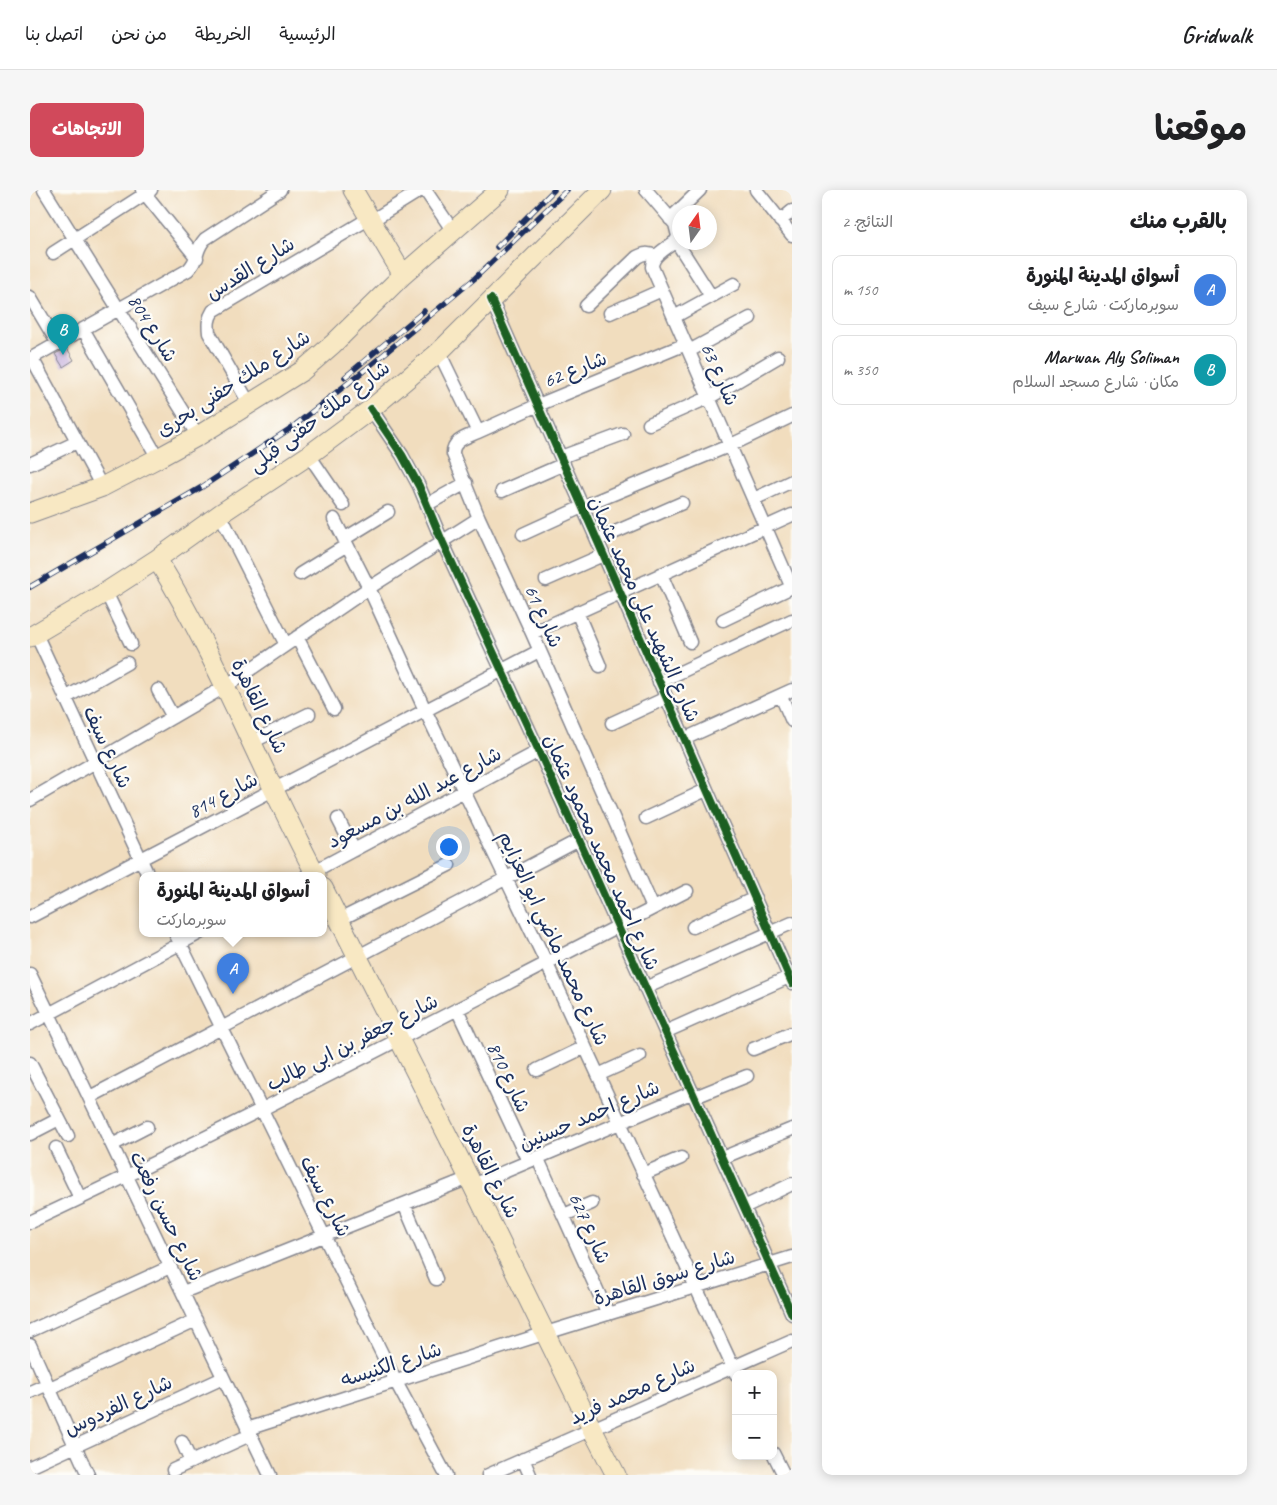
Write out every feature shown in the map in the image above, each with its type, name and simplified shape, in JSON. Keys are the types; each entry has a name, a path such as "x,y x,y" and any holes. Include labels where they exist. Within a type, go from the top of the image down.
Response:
{"street":[{"name":"شارع 804","path":"44,190 198,436"},
{"path":"102,487 31,359 188,270 194,264 197,258 197,250 205,239 280,190"},
{"path":"353,190 403,276"},
{"name":"شارع القدس","path":"250,403 209,333 209,318 213,311 421,190"},
{"path":"425,190 453,231"},
{"name":"شارع ملك حفنى بحرى","path":"30,513 102,487 158,458 198,436 308,366 403,276 500,190"},
{"name":"شارع ملك حفنى قبلى","path":"33,635 157,559 220,514 309,455 371,409 439,352 602,190"},
{"path":"646,190 672,222"},
{"path":"670,219 700,190"},
{"path":"52,253 146,191 197,258"},
{"path":"762,192 780,221 792,235"},
{"path":"780,221 792,211"},
{"path":"586,306 637,258 643,254 656,256 672,244"},
{"path":"682,250 711,296"},
{"name":"شارع 63","path":"656,256 652,267 766,527 787,564 792,588"},
{"path":"674,317 734,284"},
{"path":"610,313 662,290"},
{"path":"30,297 58,344"},
{"name":"شارع الشهيد على محمد عثمان","path":"491,299 791,980"},
{"name":"شارع 62","path":"478,432 538,405 688,347 750,318"},
{"path":"83,329 158,458"},
{"path":"439,352 478,432"},
{"path":"649,424 710,397 778,357"},
{"name":"شارع احمد محمد محمود عثمان","path":"371,409 407,463 428,504 442,541 539,751 792,1314"},
{"path":"523,534 582,507 730,445 792,416"},
{"name":"شارع 61","path":"478,432 457,441 453,454 479,518 532,632 653,908"},
{"path":"502,491 562,461 623,434"},
{"path":"30,464 77,442"},
{"path":"309,455 343,506"},
{"path":"754,499 792,481"},
{"path":"428,504 466,483"},
{"path":"597,540 682,503"},
{"path":"300,574 388,512"},
{"path":"220,514 286,645"},
{"path":"532,632 792,515"},
{"path":"30,800 226,686 369,588 479,518"},
{"name":"شارع محمد ماضي ابو العزايم","path":"334,519 369,588 546,962 734,1370"},
{"path":"546,580 603,555"},
{"name":"شارع القاهرة","path":"157,559 186,607 226,686 311,872"},
{"path":"661,574 690,642"},
{"path":"723,620 792,588"},
{"path":"106,592 131,644"},
{"path":"577,612 600,666"},
{"path":"659,682 792,620"},
{"name":"شارع سيف","path":"33,635 65,698 146,872"},
{"path":"297,637 334,709"},
{"name":"شارع 814","path":"30,917 539,651"},
{"path":"65,698 127,663"},
{"path":"158,690 173,717"},
{"path":"684,739 786,693 792,721"},
{"path":"612,723 666,698"},
{"path":"252,742 309,714"},
{"name":"شارع عبد الله بن مسعود","path":"316,872 539,751"},
{"path":"646,818 706,790"},
{"path":"338,819 354,850"},
{"path":"90,1097 579,840"},
{"path":"339,920 449,865"},
{"name":"شارع جعفر بن ابى طالب","path":"30,1222 127,1176 399,1040 546,962 688,891"},
{"name":"شارع القاهرة","path":"327,896 616,1475"},
{"path":"693,927 755,898"},
{"path":"645,988 792,923"},
{"path":"30,1024 178,938"},
{"name":"شارع سيف","path":"178,938 396,1382 446,1475"},
{"name":"شارع حسن رفعت","path":"30,974 270,1475"},
{"path":"665,1032 791,980"},
{"name":"شارع 810","path":"457,1009 533,1159"},
{"path":"753,1049 792,1033"},
{"path":"537,1070 585,1047"},
{"path":"598,1075 640,1056"},
{"path":"30,1063 68,1136"},
{"name":"شارع احمد حسنين","path":"182,1292 404,1204 533,1159 620,1123 748,1076"},
{"path":"30,1134 59,1119"},
{"path":"112,1145 147,1127"},
{"path":"722,1158 792,1129"},
{"path":"56,1148 80,1198"},
{"path":"643,1174 681,1158"},
{"name":"شارع 627","path":"533,1159 564,1215 608,1314"},
{"path":"744,1207 792,1184"},
{"path":"564,1215 592,1203"},
{"path":"404,1204 436,1279"},
{"name":"شارع سوق القاهرة","path":"546,1333 792,1257"},
{"path":"30,1330 170,1267"},
{"path":"30,1392 49,1386 196,1320"},
{"name":"شارع الكنيسه","path":"173,1470 249,1432 546,1333"},
{"name":"شارع محمد فريد","path":"734,1370 792,1340"},
{"path":"30,1345 88,1475"},
{"name":"شارع محمد فريد","path":"488,1475 732,1371"},
{"name":"شارع الفردوس","path":"30,1467 223,1378"},
{"path":"182,1442 192,1462"},
{"path":"523,1459 530,1475"},
{"path":"776,1460 784,1475"},
{"path":"788,1475 792,1474"}],"building":[{"path":"67,348 74,360 63,367 55,354"}],"railway":[{"path":"497,247 554,190"},
{"path":"30,587 202,487 294,426 474,279 567,190"},
{"path":"345,377 424,311"}],"cycle path":[{"path":"491,299 792,983"},
{"path":"371,409 402,455 419,486 442,541 539,751 792,1314"}],"place":[{"name":"Marwan Aly Soliman","path":"63,355"},
{"name":"أسواق المدينة المنورة","path":"233,994"}]}
